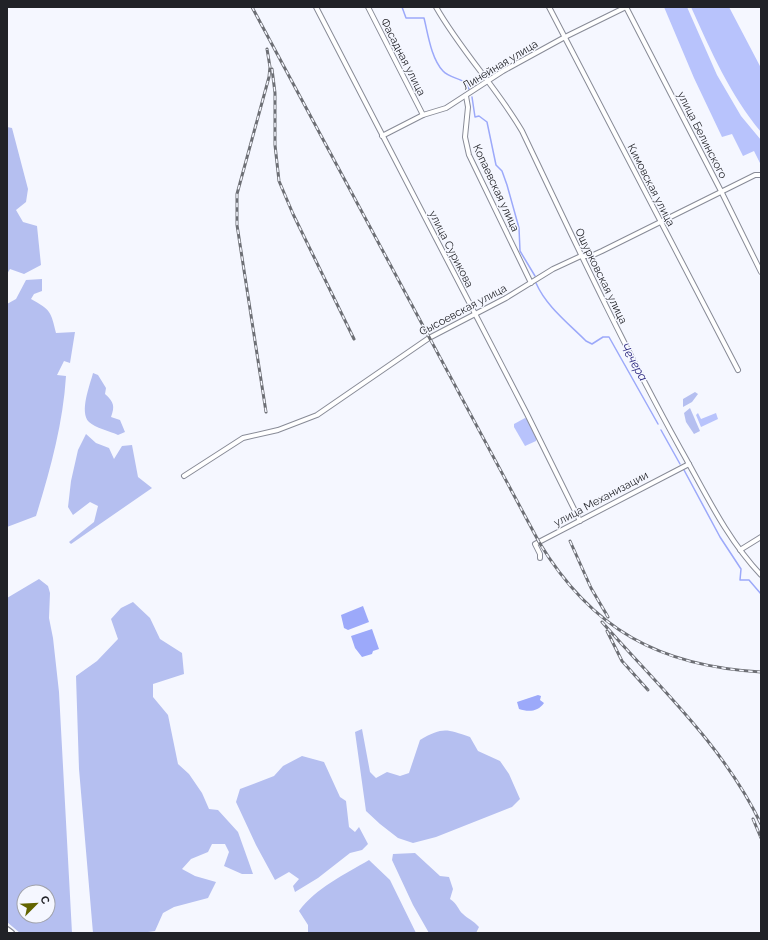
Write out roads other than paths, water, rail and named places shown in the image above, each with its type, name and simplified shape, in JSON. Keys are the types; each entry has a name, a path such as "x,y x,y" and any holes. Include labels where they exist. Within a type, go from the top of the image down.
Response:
{"main road":[{"path":"7,930 11,933"}],"street":[{"name":"улица Сурикова","path":"316,7 474,314 528,414 580,521"},
{"name":"Фасадная улица","path":"368,7 423,115"},
{"name":"Ошурковская улица","path":"436,7 449,29 488,81 522,131 624,343 689,464 722,524 740,550 761,575"},
{"name":"Кимовская улица","path":"549,7 738,370"},
{"name":"Линейная улица","path":"382,136 423,115 446,108 488,81 565,37 626,7"},
{"name":"улица Белинского","path":"626,7 721,190 761,272"},
{"name":"Копаевская улица","path":"466,96 468,104 465,137 469,155 532,283"},
{"name":"Сысоевская улица","path":"184,476 243,438 278,430 317,415 419,345 532,283 553,269 581,256 591,256 721,190 755,175 760,175"},
{"name":"улица Механизации","path":"540,558 540,554 535,544 689,464"},
{"path":"740,550 761,537"}],"waterway":[{"name":"Чечера","path":"402,7 406,18 424,18 430,46 439,66 446,74 465,82 469,89"},
{"name":"Чечера","path":"472,97 475,117 479,116 487,122 496,165 502,171 519,228 520,251 535,276"},
{"name":"Чечера","path":"536,283 551,307 586,341 592,344 603,337 609,337 658,424"},
{"name":"Чечера","path":"661,430 680,464"},
{"name":"Чечера","path":"684,470 720,537 741,569 740,580 749,580 761,594"}],"railway":[{"path":"252,7 539,542 560,573 582,599 606,620 632,638 660,651 691,662 761,672"},
{"path":"266,412 237,225 237,194 269,77 270,67 267,49"},
{"path":"272,69 275,93 275,145 279,181 293,214 354,339"},
{"path":"570,541 591,588 608,617"},
{"path":"602,622 667,693 709,742 746,795 761,824"},
{"path":"607,631 622,661 648,690"},
{"path":"753,819 761,838"}]}
